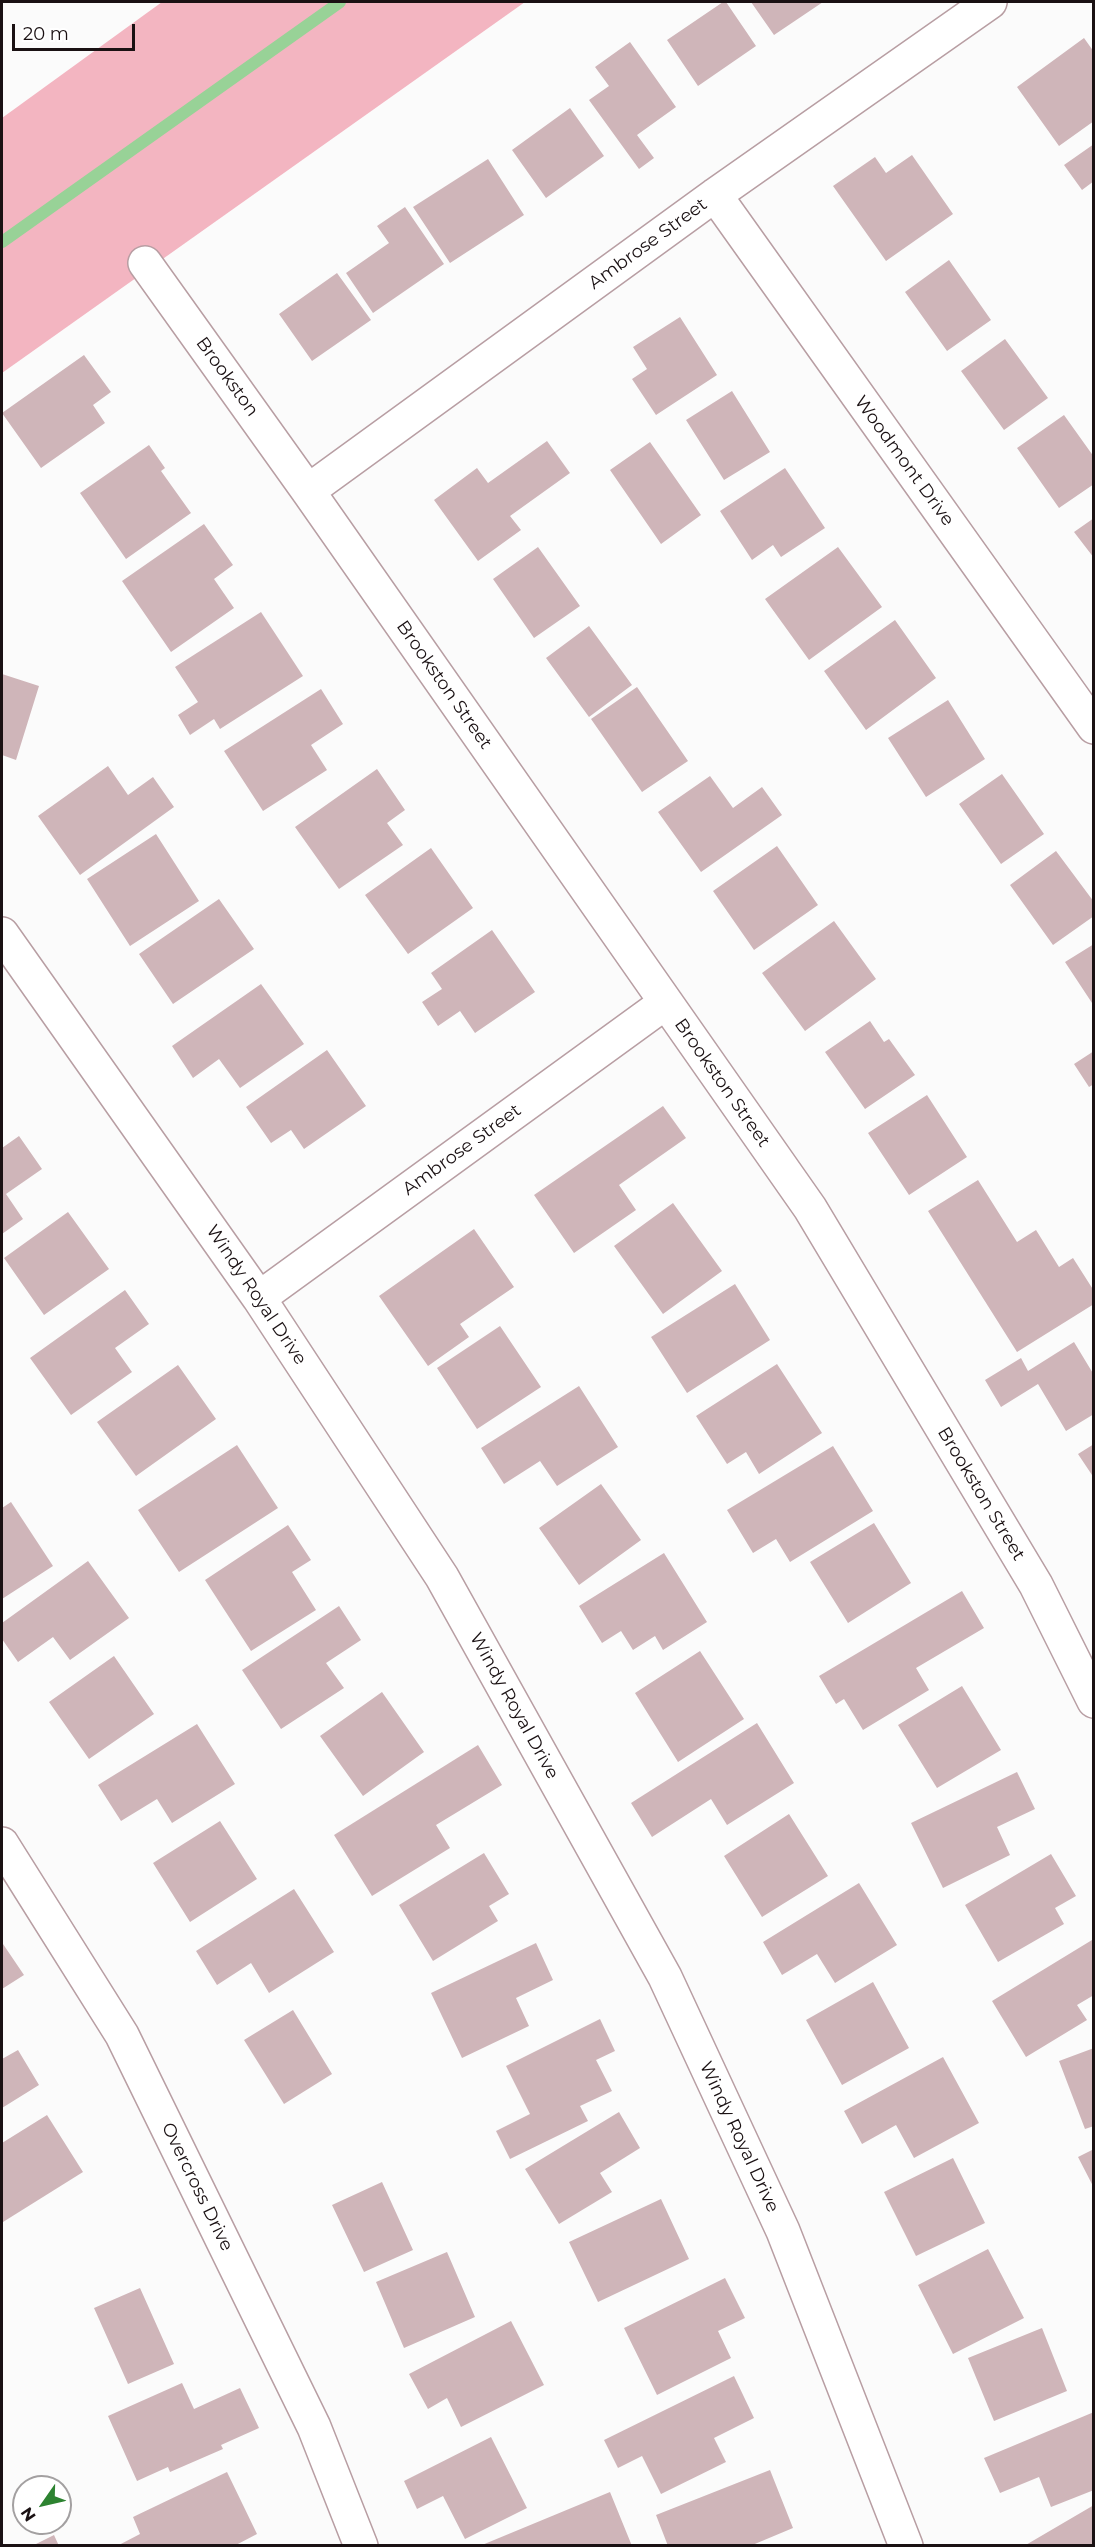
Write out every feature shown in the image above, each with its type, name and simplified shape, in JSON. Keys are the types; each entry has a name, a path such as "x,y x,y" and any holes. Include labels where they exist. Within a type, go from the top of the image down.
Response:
{"street":[{"name":"Ambrose Street","path":"308,491 715,195 990,2"},
{"name":"Woodmont Drive","path":"715,195 1094,726"},
{"name":"Brookston","path":"145,263 308,491"},
{"name":"Brookston Street","path":"308,491 810,1208 1036,1585 1094,1701"},
{"name":"Windy Royal Drive","path":"2,934 259,1298 442,1577 666,1977 783,2231 906,2546"},
{"name":"Ambrose Street","path":"259,1298 665,1003"},
{"name":"Overcross Drive","path":"2,1844 122,2035 315,2427 361,2546"}],"shaded area":[{"path":"162,2 525,2 2,373 2,118"}],"building":[{"path":"726,2 756,46 698,86 667,40"},
{"path":"751,2 823,2 774,35"},
{"path":"1084,38 1094,52 1094,121 1059,146 1017,87"},
{"path":"630,42 676,107 637,135 654,158 639,169 589,100 609,86 595,67"},
{"path":"570,108 604,156 546,198 512,150"},
{"path":"1094,144 1094,181 1082,190 1064,165"},
{"path":"912,155 953,214 886,261 833,186 875,157 886,173"},
{"path":"488,159 524,215 450,263 413,207"},
{"path":"405,207 444,264 373,313 346,273 389,243 377,226"},
{"path":"949,260 991,320 947,351 905,292"},
{"path":"337,273 371,320 312,361 279,314"},
{"path":"680,317 717,375 656,415 632,379 647,369 633,347"},
{"path":"1005,339 1048,398 1004,430 961,371"},
{"path":"84,355 111,392 93,405 105,423 41,468 2,413"},
{"path":"732,391 770,452 724,480 686,420"},
{"path":"1064,415 1094,457 1094,484 1059,508 1017,448"},
{"path":"547,441 570,473 510,516 521,530 478,561 434,500 477,468 488,483"},
{"path":"650,442 701,515 661,544 610,470"},
{"path":"149,445 165,468 161,471 191,513 126,559 80,493"},
{"path":"785,468 825,528 781,557 773,545 752,560 720,511"},
{"path":"1094,518 1094,558 1074,532"},
{"path":"204,524 233,565 214,579 234,608 171,652 122,581"},
{"path":"538,547 580,606 534,638 493,579"},
{"path":"838,547 882,607 809,660 765,599"},
{"path":"261,612 303,676 220,729 214,719 190,735 178,715 198,702 175,667"},
{"path":"895,620 936,678 866,730 824,671"},
{"path":"589,626 632,685 589,717 546,658"},
{"path":"2,674 39,686 16,760 2,755"},
{"path":"637,687 688,761 642,792 591,719"},
{"path":"321,689 343,724 311,745 327,770 263,811 224,751"},
{"path":"948,700 985,759 926,797 888,738"},
{"path":"108,766 128,795 153,777 174,807 80,875 38,816"},
{"path":"377,769 405,810 387,823 403,845 339,889 295,827"},
{"path":"1002,774 1044,834 1001,864 959,804"},
{"path":"710,776 733,808 762,787 782,815 701,872 658,812"},
{"path":"156,834 199,901 130,946 87,879"},
{"path":"777,846 818,905 754,950 713,891"},
{"path":"431,848 473,908 408,954 365,895"},
{"path":"1056,851 1094,902 1094,916 1053,945 1010,885"},
{"path":"219,899 254,949 173,1004 139,954"},
{"path":"834,921 876,979 805,1031 762,973"},
{"path":"492,930 535,992 475,1033 460,1011 438,1026 422,1002 442,989 431,973"},
{"path":"1094,944 1094,1006 1065,962"},
{"path":"261,984 304,1044 240,1088 219,1059 193,1078 172,1046"},
{"path":"870,1021 884,1042 889,1039 915,1075 865,1109 825,1052"},
{"path":"327,1050 366,1106 304,1149 291,1130 271,1143 246,1107"},
{"path":"1094,1051 1094,1084 1089,1087 1074,1064"},
{"path":"927,1095 967,1157 909,1195 868,1133"},
{"path":"663,1106 686,1138 619,1185 636,1210 574,1253 534,1195"},
{"path":"19,1136 42,1169 6,1194 23,1219 2,1234 2,1148"},
{"path":"978,1180 1017,1242 1036,1230 1059,1267 1073,1258 1094,1291 1094,1304 1017,1352 928,1211"},
{"path":"673,1203 722,1271 663,1314 614,1246"},
{"path":"68,1212 109,1269 44,1315 4,1258"},
{"path":"474,1229 514,1287 460,1324 469,1337 428,1366 379,1296"},
{"path":"735,1284 770,1340 687,1393 651,1337"},
{"path":"125,1290 149,1324 115,1348 132,1372 71,1415 30,1358"},
{"path":"500,1326 541,1387 477,1429 437,1368"},
{"path":"1074,1342 1094,1375 1094,1414 1066,1431 1038,1384 1001,1407 985,1380 1021,1358 1028,1371"},
{"path":"777,1364 822,1433 759,1474 746,1452 727,1464 696,1416"},
{"path":"178,1365 216,1419 136,1476 97,1422"},
{"path":"579,1386 618,1447 557,1486 540,1461 504,1484 481,1448"},
{"path":"1094,1444 1094,1478 1078,1454"},
{"path":"237,1445 278,1508 179,1572 138,1510"},
{"path":"833,1446 873,1511 790,1562 776,1539 753,1553 727,1510"},
{"path":"601,1484 641,1540 579,1585 539,1528"},
{"path":"11,1502 53,1566 2,1599 2,1508"},
{"path":"874,1523 911,1583 848,1623 810,1562"},
{"path":"288,1525 311,1560 292,1572 316,1610 251,1651 205,1580"},
{"path":"664,1553 707,1622 663,1650 655,1636 633,1650 621,1631 602,1643 579,1606"},
{"path":"88,1561 129,1618 70,1660 53,1637 18,1662 2,1639 2,1623"},
{"path":"962,1591 984,1628 916,1668 929,1690 863,1730 844,1699 836,1704 819,1676"},
{"path":"339,1606 361,1640 326,1663 344,1688 281,1729 242,1670"},
{"path":"700,1651 744,1719 678,1762 635,1693"},
{"path":"114,1656 154,1714 89,1759 49,1702"},
{"path":"962,1686 1001,1750 937,1788 898,1725"},
{"path":"382,1692 424,1752 363,1796 320,1736"},
{"path":"757,1723 794,1783 727,1825 711,1799 652,1837 631,1803"},
{"path":"197,1724 235,1784 172,1823 157,1799 121,1821 98,1785"},
{"path":"478,1745 502,1785 436,1825 450,1848 372,1896 334,1835"},
{"path":"1017,1772 1035,1809 997,1827 1010,1855 943,1888 911,1823"},
{"path":"789,1814 828,1876 762,1917 724,1856"},
{"path":"220,1821 257,1879 190,1922 153,1863"},
{"path":"484,1853 509,1894 489,1906 498,1921 433,1961 399,1905"},
{"path":"1051,1854 1076,1896 1055,1908 1064,1924 998,1962 965,1905"},
{"path":"859,1883 897,1945 835,1983 817,1954 782,1975 763,1942"},
{"path":"294,1889 334,1952 269,1993 251,1963 217,1985 196,1951"},
{"path":"1092,1940 1094,1995 1077,2005 1087,2020 1026,2057 992,2001"},
{"path":"536,1943 553,1980 516,1998 529,2026 462,2058 431,1993"},
{"path":"3,1944 24,1975 2,1989 2,1946"},
{"path":"873,1982 909,2048 842,2085 806,2020"},
{"path":"293,2010 332,2074 284,2104 244,2040"},
{"path":"600,2019 615,2051 596,2060 612,2091 580,2106 588,2121 510,2159 496,2131 530,2114 506,2066"},
{"path":"1094,2048 1094,2126 1085,2129 1059,2061"},
{"path":"18,2050 39,2085 2,2108 2,2059"},
{"path":"943,2057 979,2123 914,2158 896,2125 862,2144 844,2111"},
{"path":"619,2112 640,2148 600,2173 612,2192 559,2224 525,2169"},
{"path":"47,2115 83,2172 3,2222 2,2143"},
{"path":"1094,2149 1094,2188 1078,2157"},
{"path":"953,2158 985,2223 916,2256 884,2192"},
{"path":"382,2182 413,2250 364,2272 332,2205"},
{"path":"661,2199 689,2259 598,2302 569,2242"},
{"path":"988,2249 1024,2318 953,2354 918,2285"},
{"path":"447,2252 475,2317 404,2348 376,2282"},
{"path":"725,2278 745,2318 718,2331 731,2358 657,2395 624,2328"},
{"path":"140,2288 174,2364 128,2384 94,2308"},
{"path":"511,2321 544,2385 461,2427 447,2398 428,2409 409,2374"},
{"path":"1042,2328 1067,2391 994,2421 968,2358"},
{"path":"734,2376 754,2418 714,2438 726,2462 661,2494 642,2456 618,2468 604,2440"},
{"path":"182,2383 194,2409 240,2388 259,2428 221,2445 223,2449 170,2472 168,2467 137,2481 108,2416"},
{"path":"1094,2412 1094,2490 1051,2507 1039,2477 1000,2493 984,2458"},
{"path":"491,2437 527,2508 465,2539 443,2496 417,2509 404,2481"},
{"path":"770,2470 793,2528 750,2546 668,2546 656,2515"},
{"path":"227,2472 257,2534 234,2546 117,2546 140,2534 133,2517"},
{"path":"610,2492 632,2546 482,2546 482,2545"},
{"path":"1094,2505 1094,2546 1024,2546"},
{"path":"54,2535 59,2546 32,2546"}],"waterway":[{"path":"2,242 340,2"}]}
